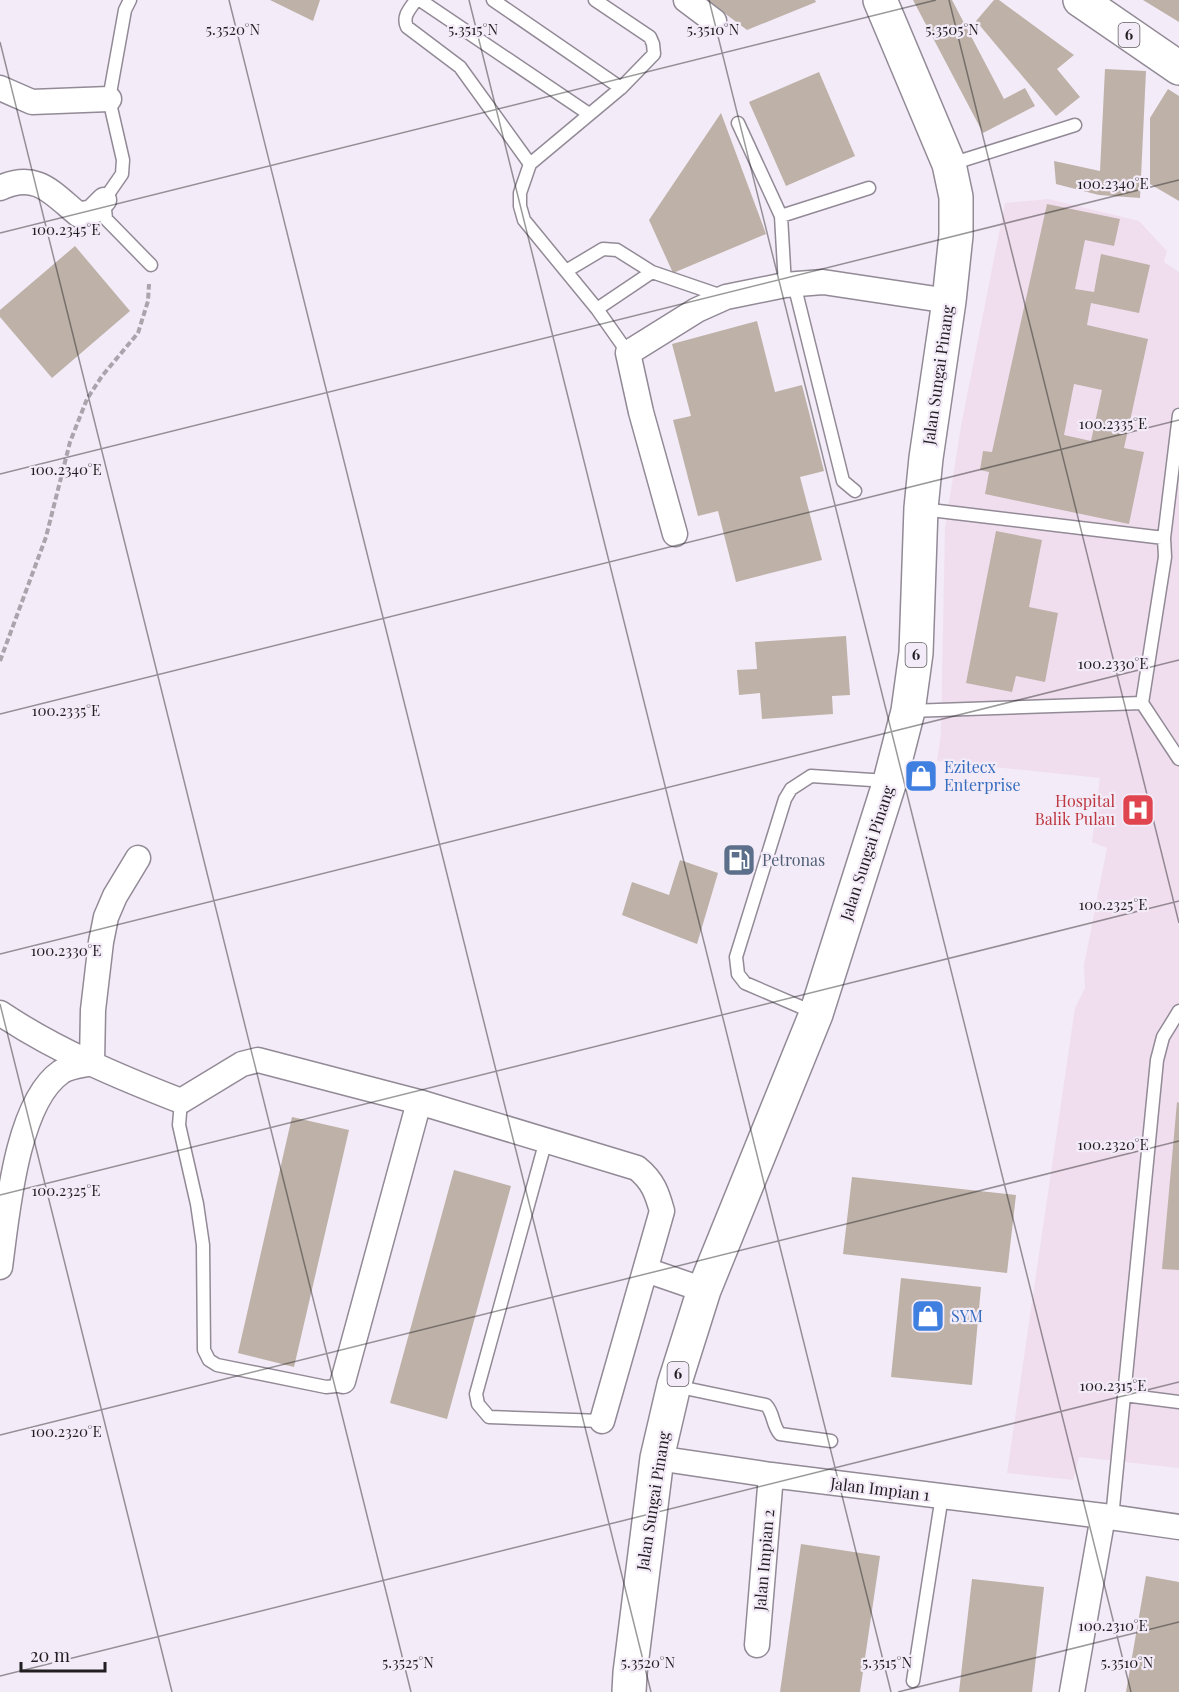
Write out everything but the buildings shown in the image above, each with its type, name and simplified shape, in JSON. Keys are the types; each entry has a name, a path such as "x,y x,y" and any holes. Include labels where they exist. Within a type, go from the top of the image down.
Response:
{"main road":[{"name":"Jalan Sungai Pinang","path":"629,1692 657,1458 674,1385 704,1290 816,1014 890,781 908,711 916,653 921,508 949,302 956,235 956,197 949,164 880,0"},
{"name":"6","path":"1080,0 1179,68"}],"street":[{"path":"686,0 714,21"},
{"path":"0,88 32,102 109,99"},
{"path":"0,188 13,182 31,182 42,186 79,215 92,212 104,200"},
{"path":"675,534 641,411 628,353 697,310 726,297 789,285 824,282 949,302"},
{"path":"92,1063 93,1010 100,942 106,917 115,896 138,858"},
{"path":"0,1013 33,1035 181,1101 242,1064 258,1060 418,1101 638,1168 656,1189 662,1211 602,1421"},
{"path":"0,1029 33,1035"},
{"path":"0,1267 17,1160 30,1115 44,1087 55,1077 64,1070 92,1063"},
{"path":"344,1381 418,1101"},
{"path":"646,1270 704,1290"},
{"name":"Jalan Impian 1","path":"657,1458 771,1475 1179,1527"},
{"name":"Jalan Impian 2","path":"757,1645 771,1475"},
{"path":"1072,1692 1107,1517"}],"lane":[{"path":"130,0 125,10 109,99 123,160 122,174 104,200 106,219 151,266"},
{"path":"530,164 460,67 407,27 405,15 418,0 589,114"},
{"path":"493,0 621,88"},
{"path":"595,0 650,37 654,54 621,88 530,164 520,193 520,206 524,219 597,309 628,353"},
{"path":"738,123 781,216 789,285 843,481 855,491"},
{"path":"949,164 1075,125"},
{"path":"781,216 869,188"},
{"path":"566,272 603,249 611,249 617,250 652,272 726,297"},
{"path":"597,309 652,272"},
{"path":"1179,415 1164,538 1165,557 1142,703 1179,759"},
{"path":"921,508 1164,538"},
{"path":"908,711 1142,703"},
{"path":"816,1014 745,982 738,974 736,957 785,799 791,789 811,776 890,781"},
{"path":"1107,1517 1124,1395 1157,1060 1163,1036 1179,1011"},
{"path":"181,1101 179,1125 197,1204 203,1245 204,1350 209,1360 217,1365 326,1387 336,1386 344,1381"},
{"path":"546,1140 476,1394 478,1404 489,1417 602,1421"},
{"path":"674,1385 766,1405 771,1410 775,1428 780,1434 831,1441"},
{"path":"1124,1395 1179,1402"},
{"path":"913,1681 942,1497"}],"path":[{"path":"0,661 46,537 70,442 87,399 102,376 138,333 148,301 151,266"}],"shaded area":[{"name":"Hospital Balik Pulau","path":"1048,199 1139,221 1167,251 1164,262 1179,272 1179,1468 1079,1457 1073,1480 1007,1473 1075,1008 1085,988 1084,965 1107,848 1092,842 1100,778 937,761 941,733 945,528 961,426 1005,203"}],"place":[{"name":"Ezitecx Enterprise","path":"921,776"},
{"name":"Hospital Balik Pulau","path":"1138,810"},
{"name":"Petronas","path":"739,860"},
{"name":"SYM","path":"928,1316"}]}
